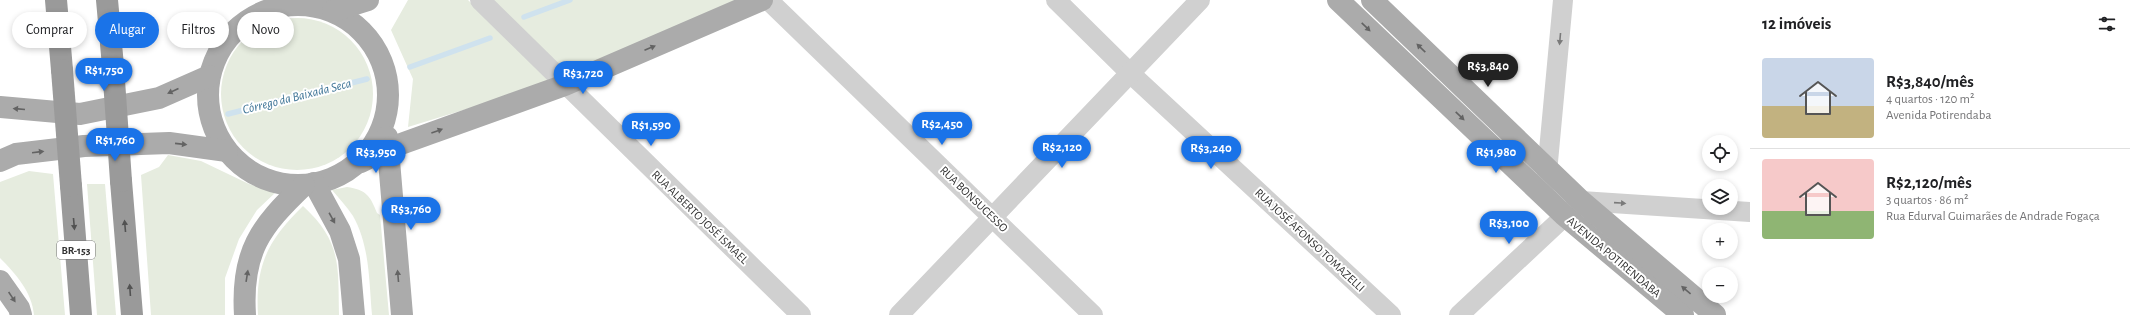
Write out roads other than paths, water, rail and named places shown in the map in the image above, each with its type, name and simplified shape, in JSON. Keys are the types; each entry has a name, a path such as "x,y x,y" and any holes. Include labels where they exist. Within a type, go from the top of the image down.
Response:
{"highway":[{"name":"BR-153","path":"56,0 81,315"},
{"path":"107,0 132,315"}],"main road":[{"path":"333,11 368,0"},
{"path":"402,315 387,149 385,116 388,88 382,60 375,48 362,31 345,17 333,11 314,5 273,3 250,18 228,37 220,49 209,76 208,107 211,123 227,151 248,171 261,178 289,185 309,184 332,178 387,149 565,85 762,0"},
{"name":"AVENIDA POTIRENDABA","path":"1338,0 1564,215 1683,315"},
{"name":"AVENIDA POTIRENDABA","path":"1372,0 1548,171 1715,315"},
{"path":"0,107 80,114 159,98 209,76"},
{"path":"349,169 363,157 374,142 385,116"},
{"path":"0,161 16,154 84,146 169,143 227,151"},
{"path":"245,315 244,294 249,262 257,239 276,212 309,184"},
{"path":"309,184 340,232 349,259 354,315"},
{"path":"0,281 19,308 21,315"}],"street":[{"name":"RUA ALBERTO JOSÉ ISMAEL","path":"480,0 801,315"},
{"name":"RUA BONSUCESSO","path":"768,0 1093,315"},
{"name":"RUA JOSÉ AFONSO TOMAZELLI","path":"1056,0 1131,74 1391,315"},
{"path":"900,315 1200,0"},
{"path":"1543,195 1548,171 1564,0"},
{"path":"1458,315 1564,215 1581,201 1750,212"}],"waterway":[{"name":"Córrego da Baixada Seca","path":"524,17 570,0"},
{"name":"Córrego da Baixada Seca","path":"410,67 490,38"},
{"name":"Córrego da Baixada Seca","path":"228,114 367,79"}]}
